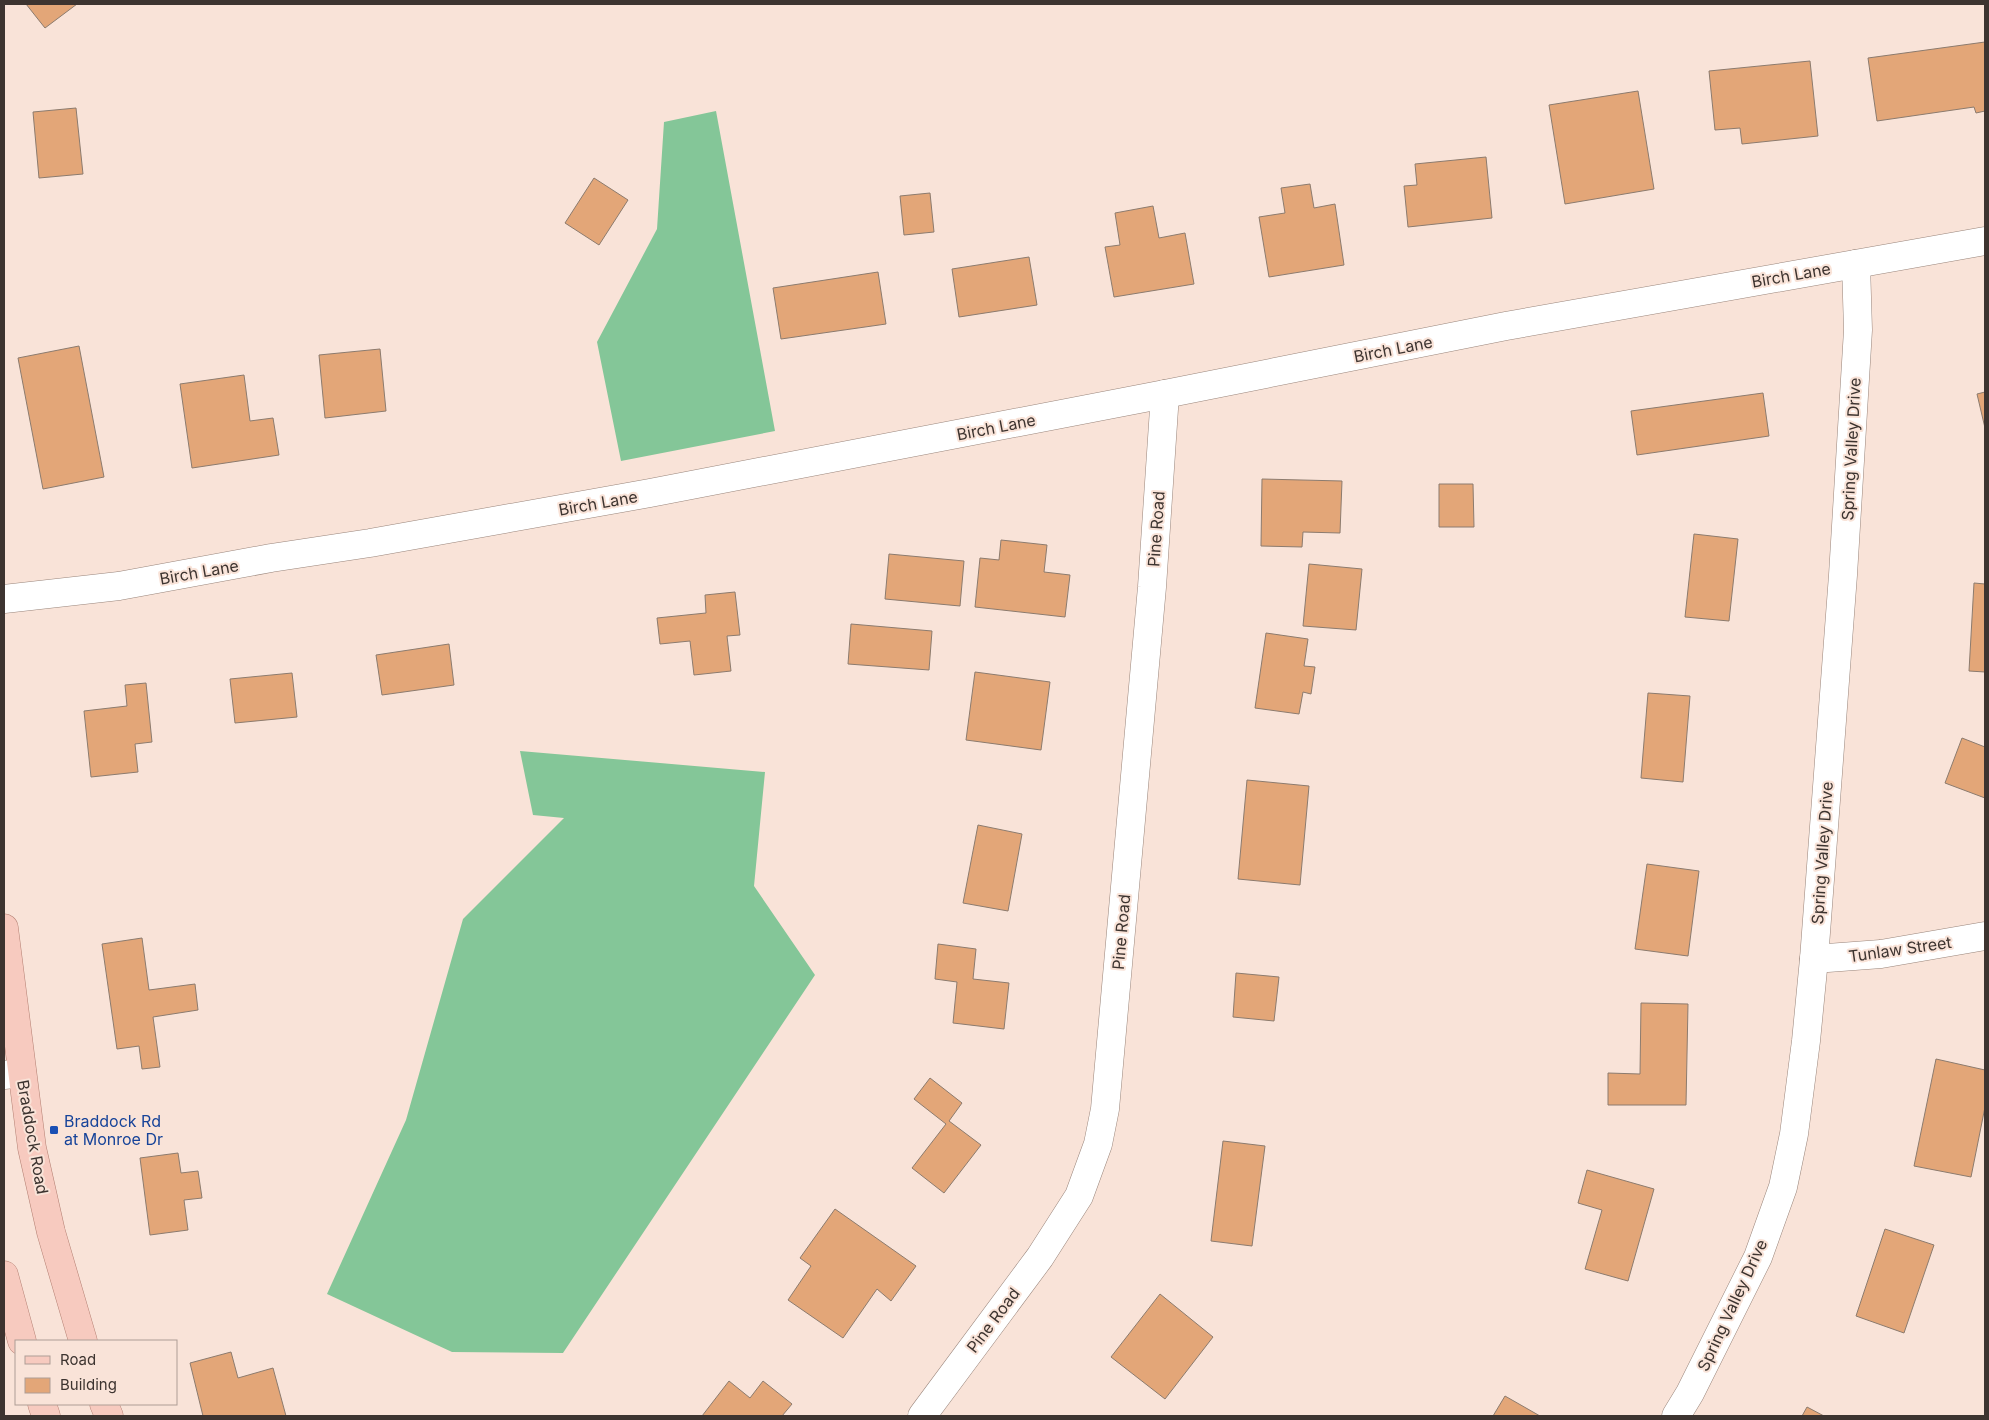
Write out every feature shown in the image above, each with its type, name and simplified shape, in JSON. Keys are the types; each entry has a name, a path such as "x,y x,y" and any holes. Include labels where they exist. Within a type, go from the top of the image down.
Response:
{"main road":[{"name":"Braddock Road","path":"4,928 13,1074 51,1232 84,1340"},
{"path":"4,1275 22,1340"}],"street":[{"name":"Birch Lane","path":"4,600 118,586 650,494 1506,326 1985,241"},
{"name":"Spring Valley Drive","path":"1676,1416 1690,1393 1758,1257 1783,1187 1794,1134 1814,959 1843,575 1858,340 1856,264"},
{"name":"Pine Road","path":"922,1416 1040,1257 1079,1196 1098,1144 1105,1109 1151,597 1165,394"},
{"name":"Tunlaw Street","path":"1814,959 1881,954 1985,936"}],"green space":[{"path":"716,111 775,431 621,461 597,342 657,229 664,122"},
{"path":"520,751 765,772 754,886 815,975 563,1353 452,1352 327,1294 406,1120 463,919 564,818 533,815"}],"building":[{"path":"26,4 77,4 45,28"},
{"path":"1985,42 1985,111 1976,113 1974,107 1877,121 1868,58"},
{"path":"1810,61 1818,136 1742,144 1740,128 1715,130 1709,71"},
{"path":"1638,91 1654,189 1565,204 1549,105"},
{"path":"76,108 83,174 39,178 33,112"},
{"path":"1486,157 1492,218 1408,227 1404,186 1417,185 1415,164"},
{"path":"594,178 628,200 599,245 565,223"},
{"path":"1310,184 1314,208 1335,204 1344,265 1269,277 1259,217 1285,213 1281,188"},
{"path":"930,193 934,232 904,235 900,196"},
{"path":"1153,206 1159,238 1185,233 1194,284 1114,297 1105,247 1120,245 1115,213"},
{"path":"1029,257 1037,305 959,317 952,269"},
{"path":"878,272 886,324 781,339 773,288"},
{"path":"79,346 104,477 43,489 18,358"},
{"path":"380,349 386,411 325,418 319,355"},
{"path":"244,375 250,421 273,418 279,455 192,468 180,384"},
{"path":"1985,392 1985,428 1977,394"},
{"path":"1763,393 1769,436 1637,455 1631,411"},
{"path":"1262,479 1342,481 1340,533 1303,532 1302,547 1261,546"},
{"path":"1439,484 1473,484 1474,527 1439,527"},
{"path":"1694,534 1738,539 1729,621 1685,617"},
{"path":"1001,540 1047,545 1044,572 1070,575 1065,617 975,607 980,558 999,560"},
{"path":"889,554 964,561 960,606 885,599"},
{"path":"1309,564 1362,569 1356,630 1303,626"},
{"path":"1974,583 1985,584 1985,672 1969,671"},
{"path":"735,592 740,635 727,636 731,671 694,675 690,641 660,644 657,618 706,613 705,595"},
{"path":"851,624 932,631 929,670 848,664"},
{"path":"1266,633 1308,639 1304,666 1315,667 1311,694 1303,692 1299,714 1255,708"},
{"path":"449,644 454,685 382,695 376,655"},
{"path":"975,672 1050,682 1041,750 966,740"},
{"path":"292,673 297,717 235,723 230,679"},
{"path":"146,683 152,742 135,744 138,772 91,777 84,711 127,706 125,685"},
{"path":"1648,693 1690,696 1683,782 1641,778"},
{"path":"1962,738 1985,747 1985,798 1945,783"},
{"path":"1247,780 1309,786 1300,885 1238,879"},
{"path":"978,825 1022,834 1008,911 963,903"},
{"path":"1647,864 1699,871 1688,956 1635,949"},
{"path":"142,938 149,990 195,984 198,1010 153,1017 160,1067 142,1069 139,1046 117,1049 102,944"},
{"path":"938,944 976,949 973,979 1009,983 1004,1029 953,1023 957,982 935,979"},
{"path":"1236,973 1279,977 1274,1021 1233,1017"},
{"path":"1641,1003 1688,1004 1686,1105 1608,1105 1608,1073 1640,1074"},
{"path":"1936,1059 1985,1070 1985,1107 1971,1177 1914,1166"},
{"path":"930,1078 962,1103 949,1121 981,1145 944,1193 912,1168 946,1124 914,1099"},
{"path":"1223,1141 1265,1146 1252,1246 1211,1241"},
{"path":"178,1153 181,1173 198,1171 202,1198 184,1200 188,1230 150,1235 140,1158"},
{"path":"1587,1170 1654,1189 1628,1281 1585,1269 1602,1210 1578,1203"},
{"path":"835,1209 916,1266 891,1301 877,1289 843,1338 788,1300 811,1266 800,1258"},
{"path":"1885,1229 1934,1245 1904,1333 1856,1316"},
{"path":"1160,1294 1213,1337 1165,1399 1111,1357"},
{"path":"231,1352 238,1378 273,1368 286,1416 203,1416 190,1363"},
{"path":"729,1381 750,1398 763,1381 792,1404 782,1416 702,1416"},
{"path":"1505,1396 1540,1416 1493,1416"},
{"path":"1807,1407 1824,1416 1802,1416"}],"place":[{"name":"Braddock Rd at Monroe Dr","path":"54,1130"}]}
